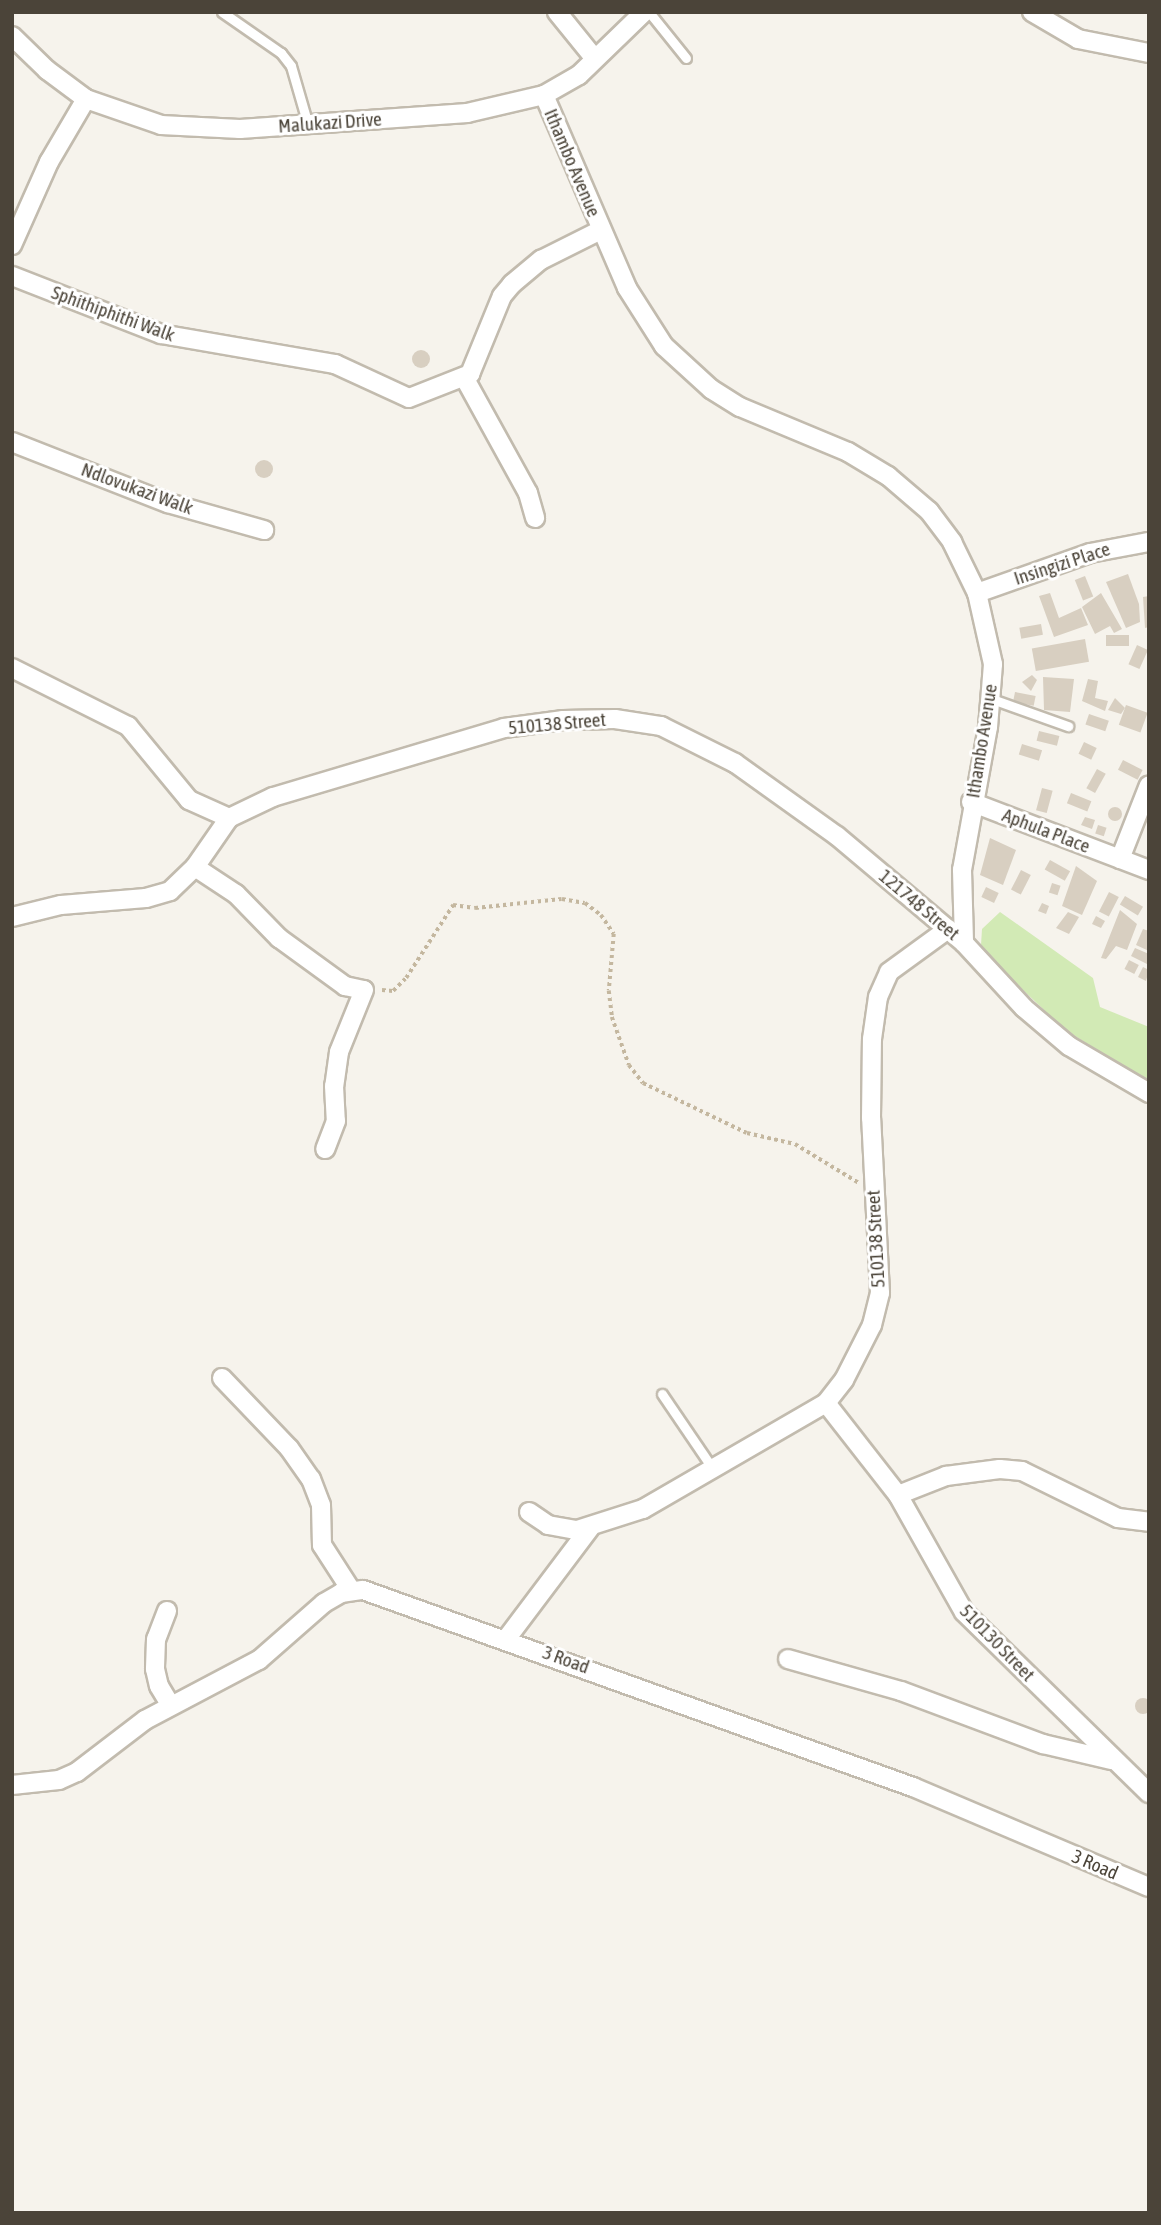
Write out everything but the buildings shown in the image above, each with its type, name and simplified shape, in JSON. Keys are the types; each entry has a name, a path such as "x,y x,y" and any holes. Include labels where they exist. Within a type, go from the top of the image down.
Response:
{"street":[{"path":"557,12 595,59"},
{"name":"Malukazi Drive","path":"12,36 47,70 86,99 137,119 189,129 308,125 467,113 544,95 566,85 646,12"},
{"path":"1032,12 1078,39 1149,53"},
{"name":"Ithambo Avenue","path":"544,95 601,230 643,316 688,369 768,422 848,453 888,476 929,511 952,542 977,593 993,664 992,699 971,802 962,870 964,943"},
{"path":"12,245 49,162 86,99"},
{"name":"Ithambo Avenue","path":"464,377 475,368 494,314 512,284 541,260 601,230"},
{"name":"Sphithiphithi Walk","path":"12,276 161,334 355,370 400,397 419,396 464,377"},
{"path":"464,377 527,493 535,519"},
{"name":"Ndlovukazi Walk","path":"12,442 168,503 264,530"},
{"name":"Insingizi Place","path":"977,593 1090,553 1149,542"},
{"path":"12,668 128,726 189,800 229,818"},
{"name":"510138 Street","path":"12,917 71,904 153,897 178,886 195,867 229,818 273,797 504,727 615,719 661,726 702,744 762,781 874,867"},
{"path":"1120,859 1149,785"},
{"name":"Aphula Place","path":"971,802 1149,870"},
{"path":"195,867 236,894 279,938 345,986 364,990 339,1052 334,1086 337,1121 324,1149"},
{"name":"121748 Street","path":"874,867 964,943"},
{"name":"510138 Street","path":"529,1513 562,1529 590,1528 643,1510 826,1403 861,1351 876,1309 881,1272 874,1189 872,1039 878,996 889,972 948,929"},
{"path":"964,943 1024,1008 1069,1045 1149,1093"},
{"path":"12,1785 59,1780 77,1772 128,1731 258,1660 324,1603 351,1591 322,1545 321,1506 311,1479 289,1448 222,1378"},
{"name":"510130 Street","path":"826,1403 898,1495 964,1612 1111,1760 1149,1793"},
{"path":"898,1495 946,1476 1000,1469 1022,1471 1118,1518 1149,1522"},
{"path":"508,1639 590,1528"},
{"name":"3 Road","path":"351,1591 375,1592 913,1787 1149,1887"},
{"path":"167,1611 156,1639 155,1669 159,1686 171,1706"},
{"path":"788,1659 901,1691 1043,1744 1111,1760"}],"lane":[{"path":"222,12 281,53 291,66 308,125"},
{"path":"646,12 686,58"},
{"path":"992,699 1068,726"},
{"path":"662,1394 714,1470"}],"path":[{"path":"364,990 393,991 406,978 453,905 484,908 562,899 585,903 601,915 614,934 609,991 612,1017 629,1065 643,1083 747,1133 785,1140 840,1175 874,1189"}],"green space":[{"path":"1000,912 1093,978 1100,1007 1149,1027 1149,1083 1064,1029 1000,968 981,945 982,929"}]}
